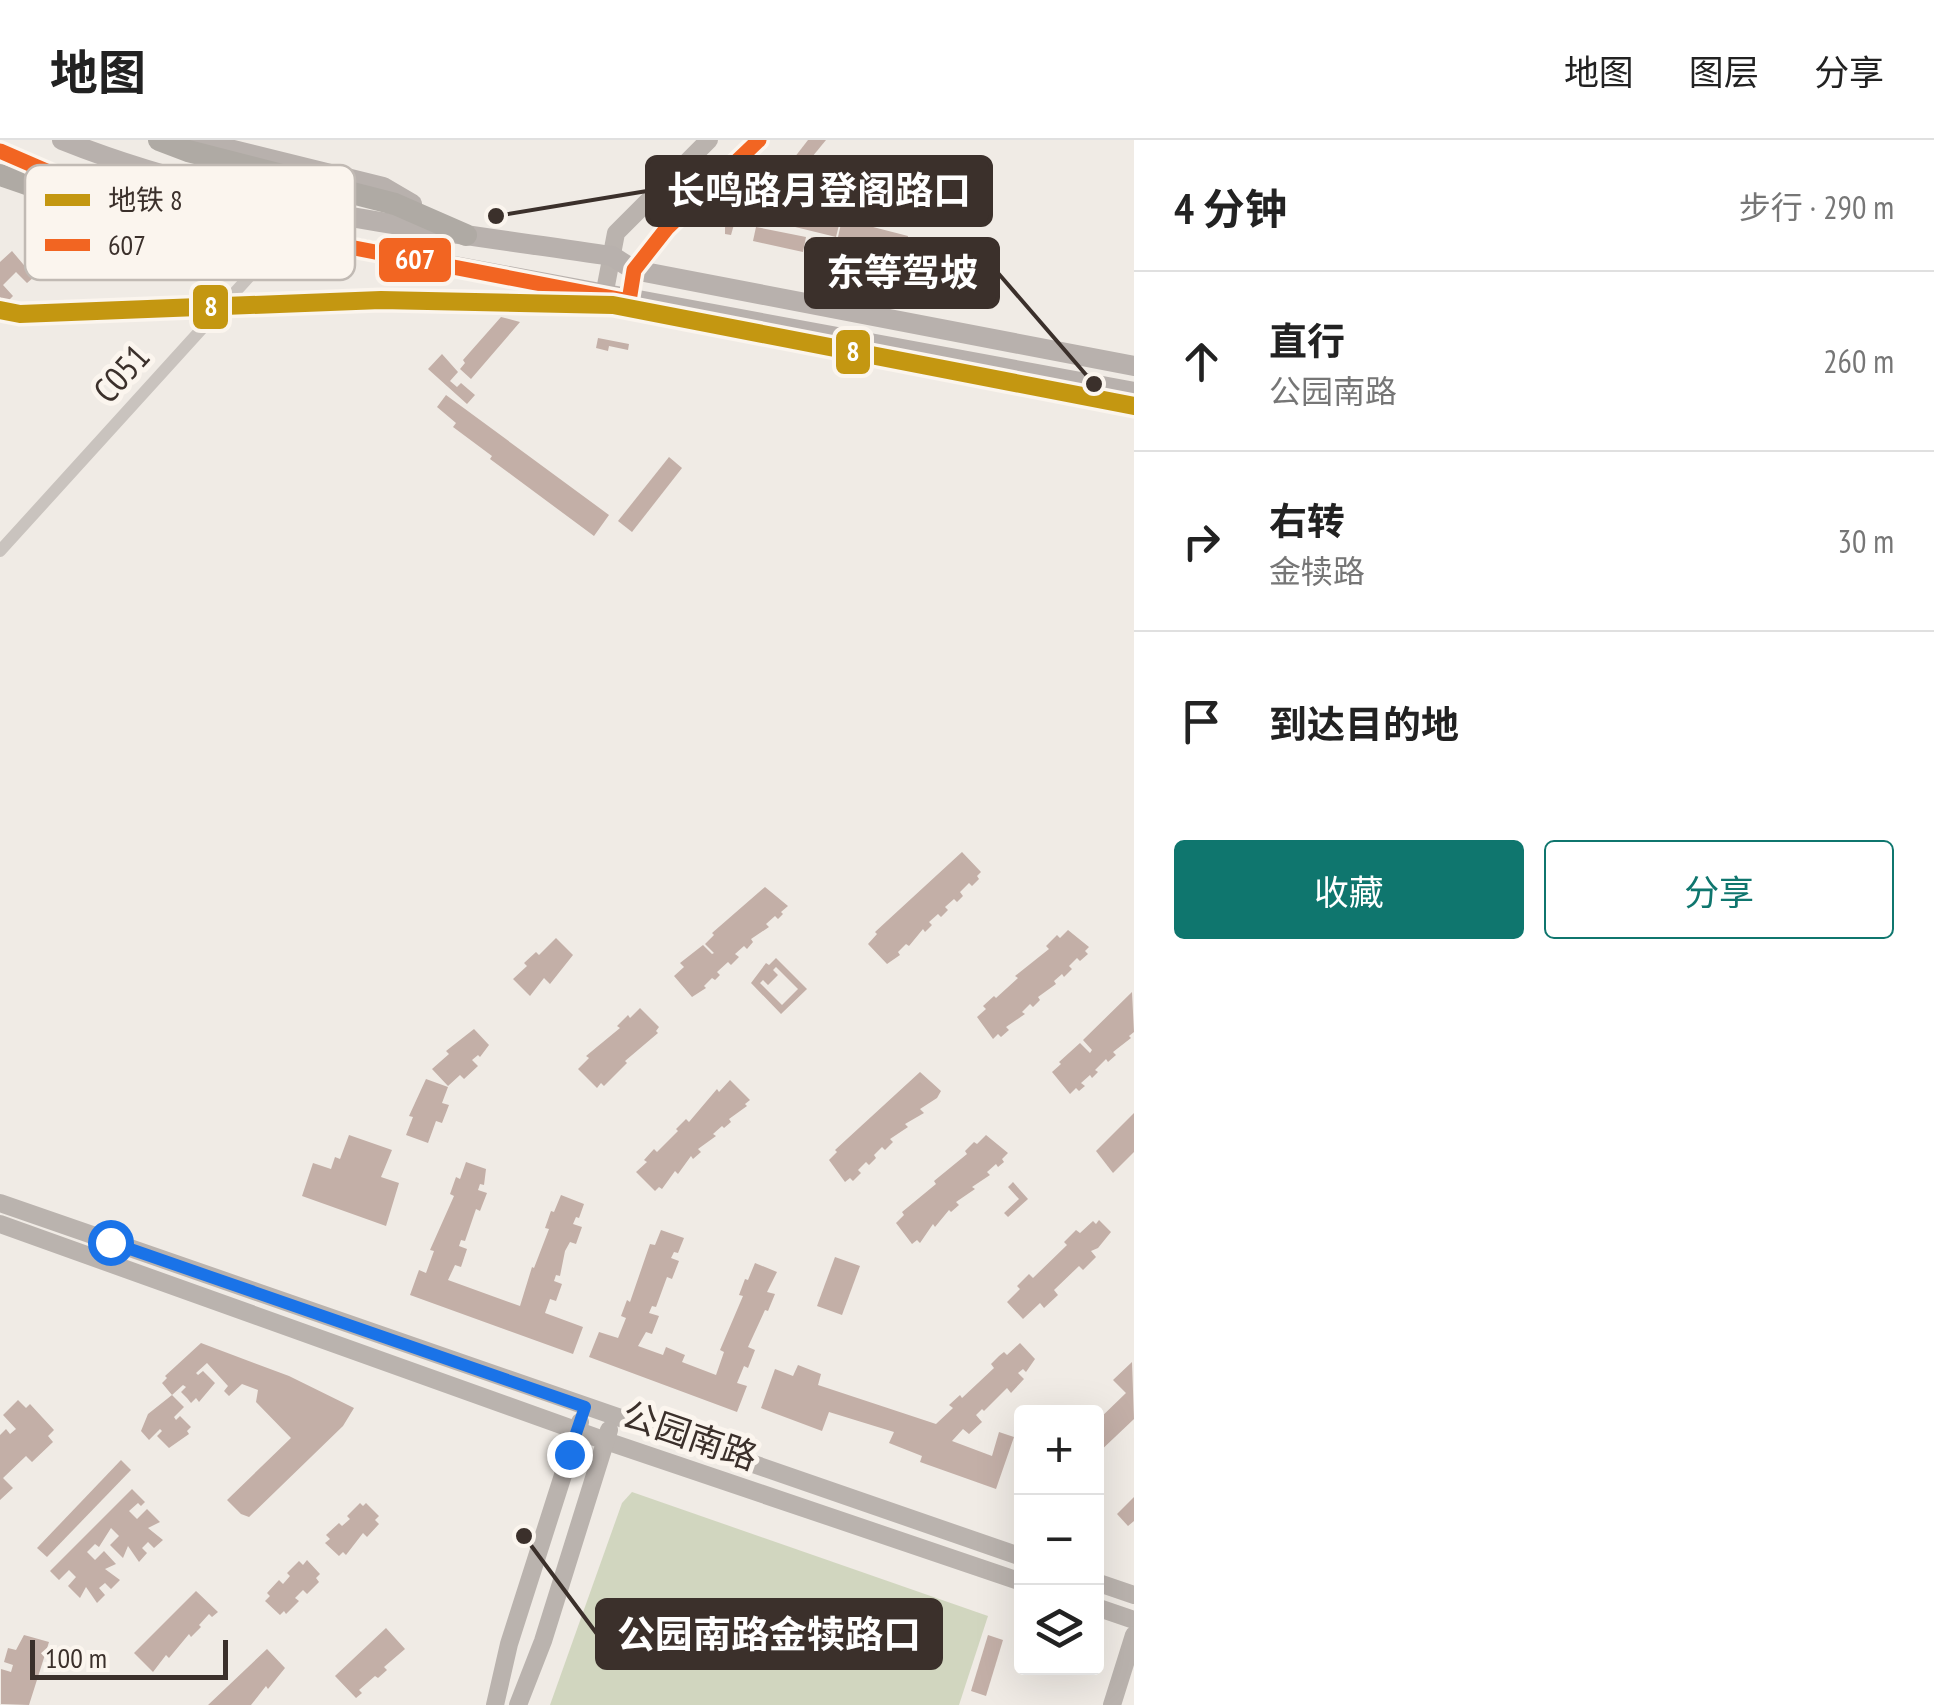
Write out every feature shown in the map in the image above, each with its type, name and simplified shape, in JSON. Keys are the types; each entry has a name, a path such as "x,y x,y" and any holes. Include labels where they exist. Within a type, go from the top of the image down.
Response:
{"highway":[{"path":"159,140 257,165"},
{"path":"0,175 25,184"},
{"path":"355,192 396,204 466,235"}],"main road":[{"path":"62,140 129,165"},
{"path":"604,296 616,234 709,140"},
{"path":"629,301 634,270 667,228 759,140"},
{"path":"0,150 34,165"},
{"path":"355,214 612,256 634,270 1134,366"},
{"path":"355,248 1134,392"},
{"name":"公园南路","path":"0,1204 1014,1554"},
{"name":"公园南路","path":"0,1224 576,1430 1014,1579"},
{"path":"494,1705 508,1644 585,1407"},
{"path":"518,1705 542,1642 612,1417"},
{"path":"1104,1585 1134,1595"},
{"path":"1104,1611 1134,1620"},
{"path":"1112,1705 1134,1635"}],"street":[{"name":"C051","path":"0,551 241,280"}],"green space":[{"path":"632,1492 988,1616 959,1705 550,1705 622,1503"}],"building":[{"path":"808,140 826,140 794,179 784,171"},
{"path":"734,205 739,207 731,235 725,234 727,215"},
{"path":"790,210 840,221 836,237 787,225"},
{"path":"842,219 908,236 905,252 838,237"},
{"path":"756,227 806,237 803,252 753,241"},
{"path":"811,237 861,248 857,263 808,253"},
{"path":"12,251 25,266 25,280 30,280 27,283 16,272 3,285 13,296 6,303 0,297 0,262"},
{"path":"501,317 520,322 471,379 460,369 463,360"},
{"path":"598,338 629,344 628,350 596,348"},
{"path":"442,354 458,372 450,381 457,387 461,383 475,395 467,404 428,369"},
{"path":"446,395 609,515 594,536 453,427 456,423 437,407"},
{"path":"669,457 682,468 632,532 618,521"},
{"path":"962,852 981,872 979,879 972,886 969,883 957,902 954,899 941,917 938,914 925,932 923,929 887,964 868,944 875,932"},
{"path":"765,887 788,906 783,914 766,924 769,927 751,939 747,949 744,946 735,954 739,957 731,965 728,962 717,972 720,975 715,980 712,978 706,988 692,997 674,976 684,967 680,963 703,945 714,953 705,944 712,933"},
{"path":"1068,930 1089,947 1085,951 1088,954 1080,961 1077,958 1069,966 1072,969 1054,981 1056,984 1038,997 1040,1000 1033,1007 1030,1004 1022,1012 1025,1014 1006,1027 1009,1030 993,1039 977,1017 986,1009 983,1006 1049,949 1046,946 1057,935 1060,938"},
{"path":"556,938 573,955 550,984 544,978 530,996 513,979 527,966 524,963"},
{"path":"776,958 807,989 781,1014 751,983 766,963 769,965","holes":["776,967 798,989 782,1005 760,983 763,980 768,985 778,975 773,970"]},
{"path":"1132,992 1131,1038 1095,1070 1098,1072 1092,1078 1090,1075 1081,1083 1085,1086 1070,1094 1052,1072 1080,1043 1090,1053 1092,1050 1083,1040"},
{"path":"640,1008 659,1027 658,1033 625,1061 604,1086 601,1083 597,1088 578,1069 589,1058 586,1056"},
{"path":"474,1029 489,1045 480,1057 472,1060 478,1066 464,1079 460,1075 448,1086 432,1069 449,1054 446,1051"},
{"path":"920,1072 941,1091 937,1098 920,1109 924,1113 905,1124 908,1127 890,1139 893,1142 885,1150 882,1147 869,1165 866,1162 853,1181 850,1178 845,1182 829,1160 835,1150"},
{"path":"426,1079 448,1087 442,1103 449,1105 442,1123 436,1121 428,1143 406,1135 413,1117 409,1116"},
{"path":"730,1080 750,1100 747,1106 713,1134 716,1136 698,1149 701,1152 693,1159 691,1156 678,1174 675,1171 662,1189 655,1191 636,1172 647,1162 644,1160"},
{"path":"1134,1113 1134,1152 1113,1173 1096,1151"},
{"path":"349,1135 392,1150 381,1177 399,1183 386,1226 302,1196 313,1163 331,1169 335,1157 340,1159"},
{"path":"986,1135 1008,1153 1002,1159 1004,1162 998,1167 996,1164 987,1172 990,1175 956,1202 959,1205 949,1210 935,1227 933,1224 920,1243 917,1240 912,1244 896,1223 904,1215 902,1212"},
{"path":"466,1162 486,1169 484,1185 480,1184 478,1190 487,1193 480,1211 476,1209 465,1241 461,1240 459,1246 467,1249 461,1267 455,1265 448,1280 520,1306 549,1229 545,1228 551,1211 554,1212 561,1195 584,1204 573,1224 582,1227 576,1244 570,1242 560,1276 556,1275 554,1281 562,1284 556,1301 550,1299 545,1313 583,1327 573,1354 410,1295 419,1270 426,1273 434,1251 430,1250 454,1196 450,1194 456,1177 460,1179"},
{"path":"1013,1182 1028,1199 1008,1217 1004,1213 1019,1199 1008,1187"},
{"path":"1099,1220 1111,1232 1091,1251 1096,1257 1083,1270 1079,1266 1054,1290 1058,1295 1044,1308 1040,1303 1023,1319 1007,1302 1020,1289 1017,1286 1029,1274 1033,1278 1067,1245 1064,1242 1076,1230 1080,1233"},
{"path":"661,1230 684,1238 678,1253 674,1252 671,1258 679,1261 672,1279 667,1277 656,1307 652,1306 649,1313 659,1316 652,1334 646,1332 638,1346 663,1355 666,1347 685,1355 682,1362 716,1375 724,1352 720,1350 743,1296 739,1295 745,1279 748,1280 755,1263 777,1272 767,1292 775,1294 748,1347 755,1350 737,1383 747,1386 737,1412 589,1357 599,1332 618,1338 626,1318 621,1316 627,1300 630,1302 650,1244 655,1245"},
{"path":"835,1257 860,1266 842,1315 817,1306"},
{"path":"201,1343 289,1376 354,1408 343,1426 249,1517 227,1500 291,1438 256,1402 258,1390 242,1384 229,1396 224,1391 228,1386 207,1363 196,1373 203,1371 215,1383 199,1402 196,1398 191,1403 181,1392 186,1387 183,1385 172,1395 162,1383 165,1376"},
{"path":"1020,1343 1035,1359 1026,1372 1023,1369 1018,1373 1024,1379 1011,1393 1007,1388 976,1415 982,1422 969,1434 963,1429 952,1441 992,1456 999,1432 1014,1437 996,1489 920,1462 922,1456 889,1443 894,1432 829,1412 822,1431 761,1408 775,1369 793,1376 798,1365 821,1374 818,1385 936,1424 953,1408 949,1405 994,1368 991,1364 999,1356 1004,1352 1007,1355"},
{"path":"1132,1362 1134,1419 1104,1447 1104,1414 1126,1393 1113,1380"},
{"path":"172,1395 184,1407 174,1417 176,1420 180,1416 191,1427 189,1434 169,1448 157,1436 160,1429 149,1440 141,1431 148,1414"},
{"path":"18,1400 26,1408 30,1404 54,1430 48,1436 53,1442 32,1462 26,1456 3,1478 13,1488 0,1500 0,1435 6,1429 10,1434 16,1429 3,1415"},
{"path":"121,1460 131,1470 47,1557 37,1548"},
{"path":"132,1489 145,1502 129,1511 137,1519 147,1509 160,1522 148,1528 163,1540 154,1548 148,1542 142,1548 147,1553 139,1562 128,1546 123,1558 110,1545 119,1536 111,1528 99,1547 95,1544 87,1552 95,1560 104,1551 116,1564 105,1569 120,1580 111,1589 105,1583 99,1588 105,1595 97,1603 86,1587 80,1598 68,1586 76,1577 69,1570 59,1580 50,1571"},
{"path":"1134,1497 1134,1521 1128,1526 1117,1514"},
{"path":"360,1503 366,1503 379,1516 375,1520 379,1524 367,1537 363,1533 346,1555 343,1552 339,1556 325,1543 330,1539 326,1535 350,1519 347,1516"},
{"path":"307,1560 320,1574 316,1578 319,1582 307,1594 303,1590 295,1598 299,1601 280,1615 265,1601 270,1596 267,1593 279,1580 283,1584 299,1561 303,1565"},
{"path":"196,1591 218,1612 212,1617 209,1614 201,1627 191,1637 189,1634 169,1658 166,1655 153,1672 134,1653"},
{"path":"386,1628 405,1649 384,1667 387,1670 359,1690 362,1693 356,1698 335,1676"},
{"path":"24,1635 49,1642 29,1705 1,1704 1,1669 11,1672 13,1665 4,1662 8,1648 16,1650"},
{"path":"988,1635 1003,1640 986,1696 971,1691"},
{"path":"267,1649 285,1668 268,1689 266,1686 251,1705 208,1705"}],"metro line":[{"name":"8","path":"0,310 20,314 381,300 613,305 1134,406"}],"transit line":[{"name":"607","path":"355,248 629,301 634,270 667,228 759,140"},
{"name":"607","path":"0,151 32,165"}],"place":[{"name":"长鸣路月登阁路口","path":"496,216"},
{"name":"东等驾坡","path":"1094,384"},
{"name":"公园南路金犊路口","path":"524,1536"}],"route":[{"path":"110,1242 585,1407 569,1454"}]}
